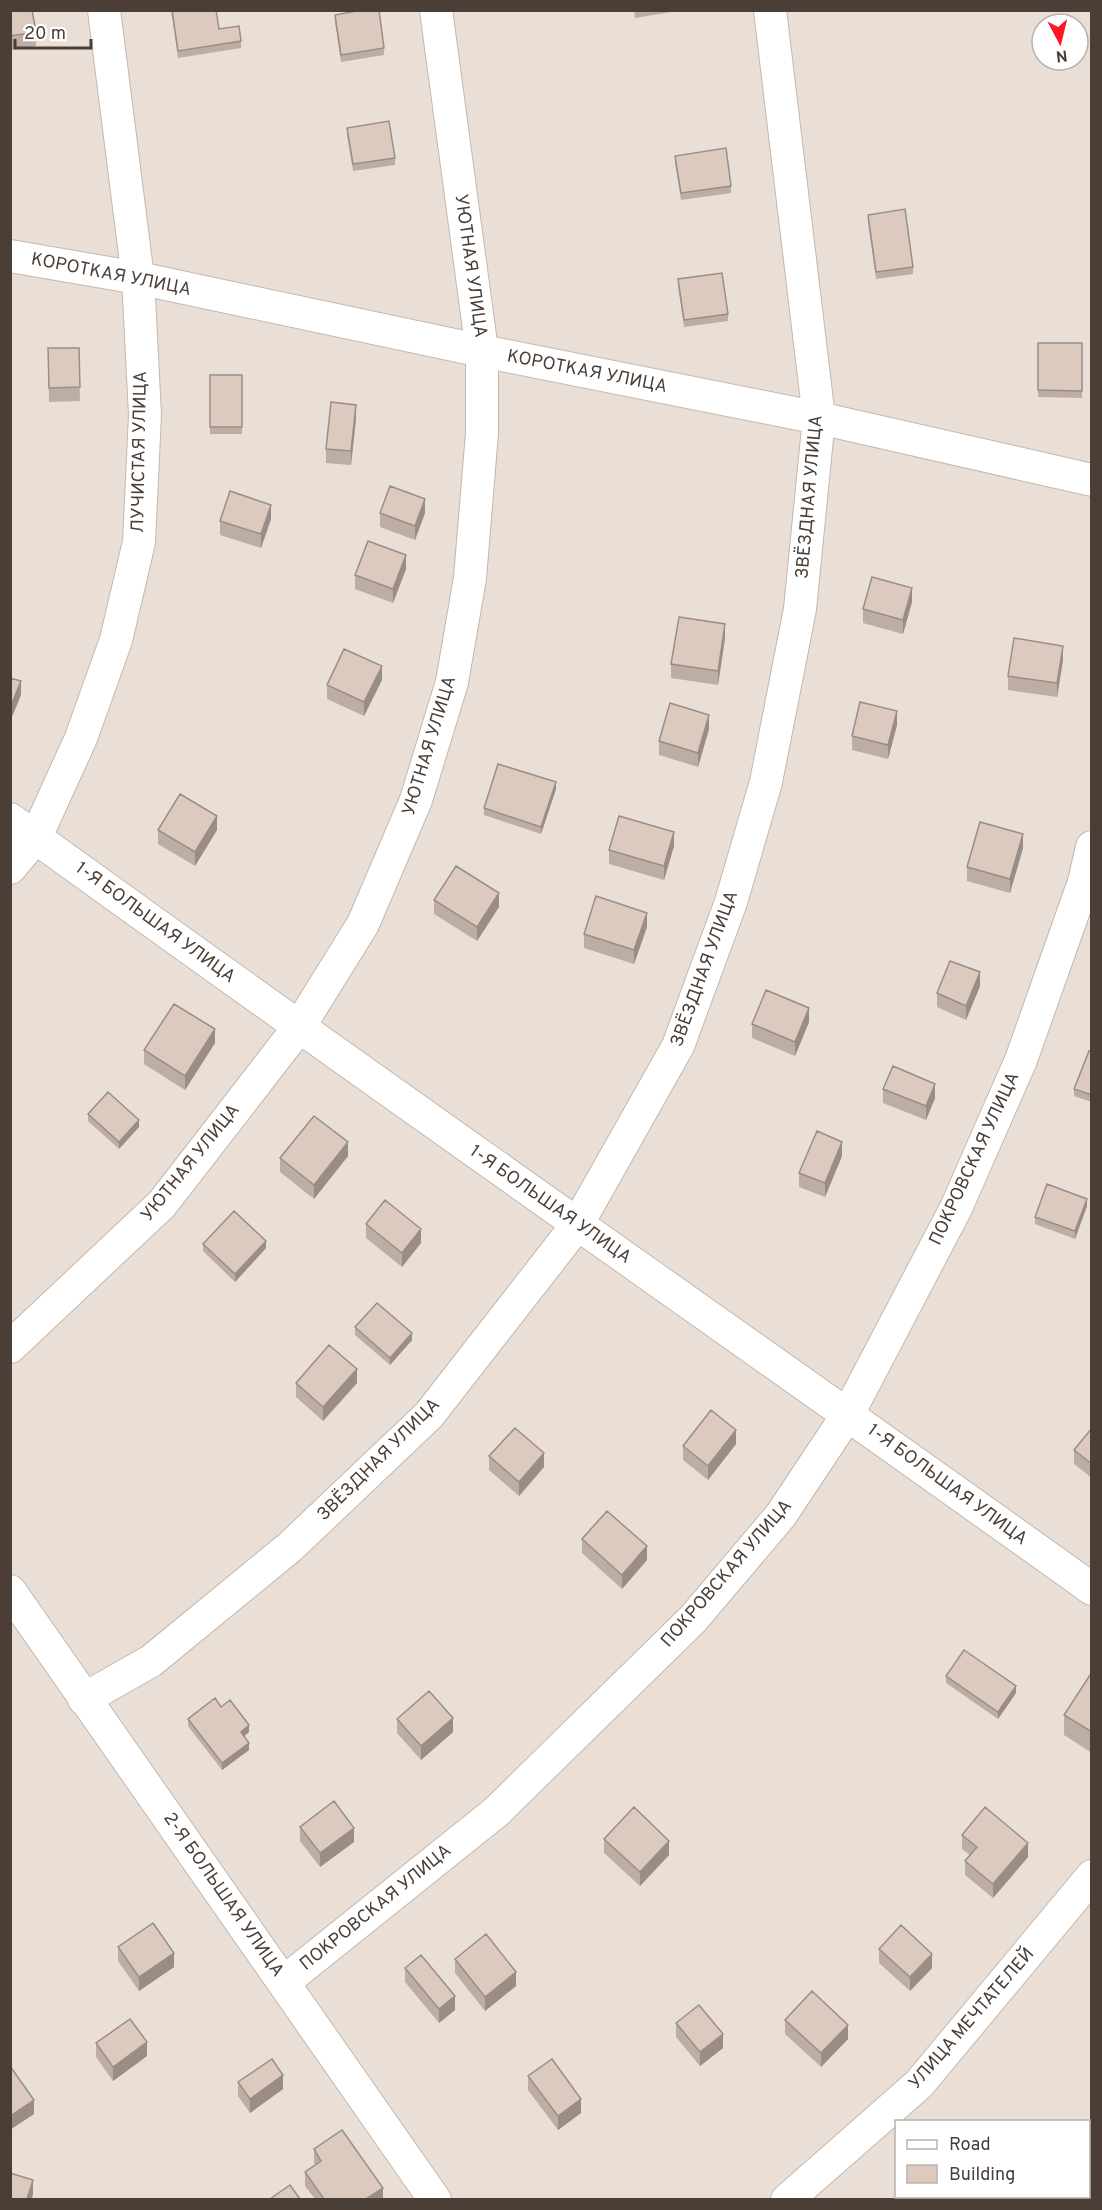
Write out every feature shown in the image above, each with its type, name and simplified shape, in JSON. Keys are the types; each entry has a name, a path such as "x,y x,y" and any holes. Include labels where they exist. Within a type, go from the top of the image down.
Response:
{"street":[{"name":"ЛУЧИСТАЯ УЛИЦА","path":"10,868 36,837 81,738 112,651 139,542 145,415 138,279 104,10"},
{"name":"УЮТНАЯ УЛИЦА","path":"10,1347 162,1204 299,1027 363,924 416,800 452,682 470,578 482,433 482,351 436,10"},
{"name":"ЗВЁЗДНАЯ УЛИЦА","path":"84,1699 151,1661 290,1547 429,1415 577,1225 678,1046 731,902 766,782 800,609 819,418 770,10"},
{"name":"КОРОТКАЯ УЛИЦА","path":"10,256 138,279 819,418 1092,480"},
{"name":"1-Я БОЛЬШАЯ УЛИЦА","path":"10,819 577,1225 848,1414 1092,1589"},
{"name":"ПОКРОВСКАЯ УЛИЦА","path":"284,1982 496,1812 693,1619 781,1515 848,1414 956,1208 1021,1060 1084,882 1092,847"},
{"name":"2-Я БОЛЬШАЯ УЛИЦА","path":"14,1603 284,1982 435,2199"},
{"name":"УЛИЦА МЕЧТАТЕЛЕЙ","path":"787,2199 920,2084 1092,1876"}],"shaded area":[{"path":"11,11 1091,11 1091,2199 11,2199"}],"building":[{"path":"10,10 32,10 36,32 10,36"},
{"path":"172,10 216,10 219,29 239,26 241,41 178,51"},
{"path":"362,10 379,10 384,48 341,55 335,15"},
{"path":"389,121 395,158 353,164 347,128"},
{"path":"726,148 731,186 681,193 675,156"},
{"path":"905,209 913,267 876,272 868,215"},
{"path":"722,273 728,314 684,320 678,279"},
{"path":"1038,343 1082,343 1082,391 1038,390"},
{"path":"48,348 79,348 80,387 49,388"},
{"path":"210,375 242,375 242,427 210,427"},
{"path":"331,402 356,405 351,451 326,449"},
{"path":"390,486 425,499 415,526 380,513"},
{"path":"230,491 271,505 261,534 220,521"},
{"path":"368,541 406,555 393,589 355,575"},
{"path":"872,577 912,588 903,620 863,609"},
{"path":"679,617 725,624 718,671 671,664"},
{"path":"1014,638 1063,646 1057,683 1008,676"},
{"path":"344,649 382,666 364,702 327,685"},
{"path":"10,678 21,681 10,708"},
{"path":"860,702 897,711 888,745 852,736"},
{"path":"670,703 709,715 698,753 659,741"},
{"path":"498,764 556,782 541,827 484,808"},
{"path":"180,794 217,816 195,852 158,830"},
{"path":"619,816 674,832 664,866 609,850"},
{"path":"980,822 1023,834 1010,879 967,867"},
{"path":"456,866 499,893 477,927 434,900"},
{"path":"596,896 647,913 634,950 584,934"},
{"path":"950,961 980,972 966,1006 937,993"},
{"path":"766,990 809,1008 795,1042 752,1024"},
{"path":"174,1004 215,1029 185,1076 144,1050"},
{"path":"1089,1051 1092,1052 1092,1095 1074,1089"},
{"path":"893,1066 935,1084 926,1106 883,1089"},
{"path":"108,1092 139,1120 119,1142 88,1114"},
{"path":"314,1116 348,1142 314,1185 280,1158"},
{"path":"817,1131 842,1142 825,1183 799,1173"},
{"path":"1047,1184 1087,1199 1075,1231 1035,1217"},
{"path":"385,1200 421,1229 402,1253 366,1224"},
{"path":"234,1211 266,1241 235,1274 203,1244"},
{"path":"377,1303 412,1333 390,1358 355,1327"},
{"path":"329,1345 357,1369 323,1407 296,1383"},
{"path":"711,1410 736,1430 708,1466 683,1446"},
{"path":"515,1428 544,1453 519,1482 489,1456"},
{"path":"1092,1428 1092,1464 1074,1450"},
{"path":"607,1511 647,1546 622,1575 582,1539"},
{"path":"964,1650 1016,1686 998,1712 946,1676"},
{"path":"1092,1672 1092,1732 1064,1715"},
{"path":"429,1691 453,1718 421,1746 397,1719"},
{"path":"215,1698 221,1707 230,1700 249,1725 241,1732 249,1743 222,1763 188,1719"},
{"path":"334,1801 354,1828 320,1853 300,1827"},
{"path":"634,1807 669,1841 640,1872 604,1839"},
{"path":"985,1807 1028,1843 993,1884 965,1861 977,1847 962,1835"},
{"path":"153,1923 174,1953 139,1977 118,1947"},
{"path":"901,1925 932,1954 910,1977 879,1949"},
{"path":"486,1934 516,1972 485,1997 455,1959"},
{"path":"421,1955 455,1996 439,2009 405,1968"},
{"path":"812,1991 848,2025 821,2053 785,2020"},
{"path":"699,2005 723,2034 700,2052 676,2023"},
{"path":"130,2019 147,2042 113,2067 96,2043"},
{"path":"272,2059 283,2075 250,2099 238,2082"},
{"path":"552,2059 581,2099 558,2116 528,2076"},
{"path":"10,2066 34,2100 10,2116"},
{"path":"342,2130 383,2188 366,2199 324,2199 305,2172 321,2161 314,2149"},
{"path":"10,2173 33,2180 27,2199 10,2199"},
{"path":"290,2185 300,2199 270,2199"},
{"path":"1006,2198 1040,2199 1007,2199"}]}
